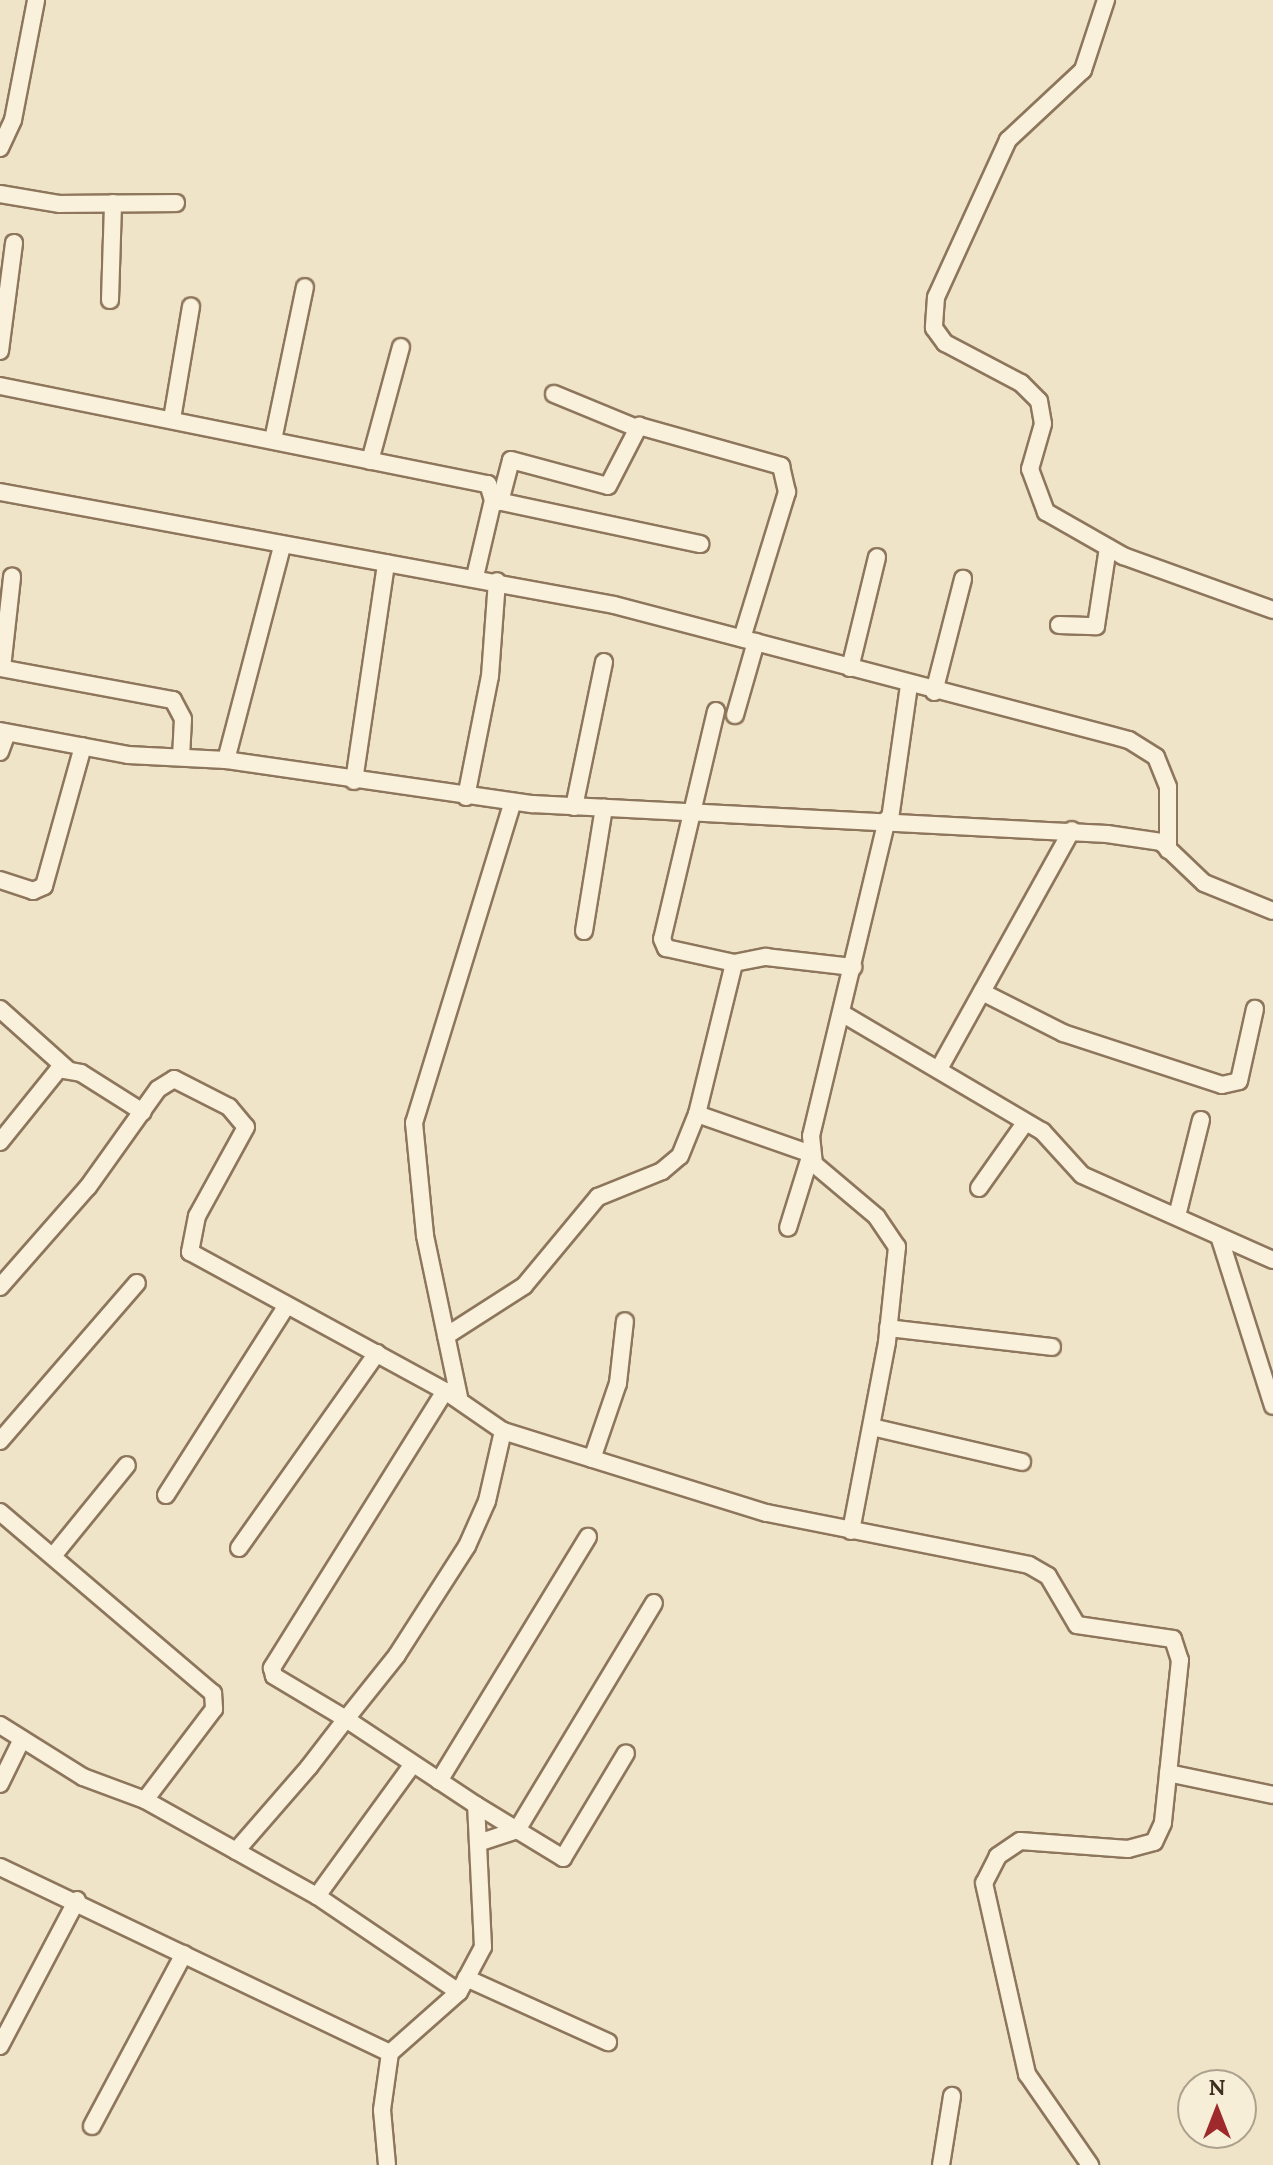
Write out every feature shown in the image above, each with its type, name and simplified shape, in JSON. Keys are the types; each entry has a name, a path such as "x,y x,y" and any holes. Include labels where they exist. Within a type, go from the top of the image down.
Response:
{"street":[{"path":"0,148 13,120 36,0"},
{"path":"1106,0 1083,70 1008,140 947,268 934,323 945,343 1035,395 1043,417 1030,469 1039,505 1108,548 1273,610"},
{"path":"0,194 113,203 176,203"},
{"path":"110,300 113,203"},
{"path":"0,351 14,243"},
{"path":"273,440 305,287"},
{"path":"172,419 191,307"},
{"path":"370,461 401,347"},
{"path":"0,386 488,484 496,501"},
{"path":"554,394 634,427 785,469 787,492 749,640 735,715"},
{"path":"475,577 511,460 608,486 634,427"},
{"path":"0,492 282,547 497,581 749,640 1144,746 1168,787 1168,850"},
{"path":"496,501 700,544"},
{"path":"226,760 282,547"},
{"path":"1059,625 1096,626 1108,548"},
{"path":"850,668 877,557"},
{"path":"354,781 386,563"},
{"path":"12,577 1,668 173,700 183,719 181,756"},
{"path":"934,692 963,579"},
{"path":"466,797 490,676 497,581"},
{"path":"574,807 604,662"},
{"path":"788,1228 811,1154 889,819 909,685"},
{"path":"716,711 689,813 662,939 666,948 734,963 766,957 853,967"},
{"path":"2,740 226,760 513,802 1072,830 1155,841 1204,883 1273,911"},
{"path":"0,880 33,891 44,886 83,746"},
{"path":"513,802 414,1123 425,1235 446,1336 452,1394 272,1668 439,1781 563,1858 626,1753"},
{"path":"584,931 604,808"},
{"path":"940,1067 1072,830"},
{"path":"446,1336 524,1286 598,1197 669,1166 697,1114 734,963"},
{"path":"982,992 1063,1033 1222,1085 1239,1081 1255,1009"},
{"path":"0,1009 67,1069 143,1112"},
{"path":"843,1014 940,1067 1050,1137 1082,1175 1273,1260"},
{"path":"0,1142 53,1073 67,1069"},
{"path":"0,1287 143,1112 174,1079 243,1120 242,1139 187,1244 206,1266 452,1394 503,1431 851,1531 1029,1565 1048,1576 1077,1625 1173,1639 1180,1660 1163,1823 1151,1845 1020,1841 998,1856 984,1883 1027,2074 1090,2165"},
{"path":"697,1114 811,1154 895,1239 888,1328 851,1531"},
{"path":"1177,1216 1201,1120"},
{"path":"979,1188 1025,1123"},
{"path":"1220,1239 1273,1406"},
{"path":"0,1441 137,1283"},
{"path":"166,1495 285,1308"},
{"path":"592,1459 618,1383 625,1321"},
{"path":"888,1328 1052,1347"},
{"path":"239,1548 377,1353"},
{"path":"872,1427 1022,1462"},
{"path":"236,1851 346,1719 467,1546 487,1501 503,1431"},
{"path":"53,1556 127,1465"},
{"path":"0,1512 213,1693 214,1709 145,1800"},
{"path":"439,1781 588,1537"},
{"path":"478,1843 517,1830 654,1603"},
{"path":"0,1725 83,1777 145,1800 317,1896 462,1985 608,2042"},
{"path":"0,1784 22,1739"},
{"path":"317,1896 413,1764"},
{"path":"1168,1773 1273,1795"},
{"path":"387,2165 382,2110 390,2053 462,1985 483,1947 476,1805"},
{"path":"0,1867 77,1900 390,2053"},
{"path":"0,2046 77,1900"},
{"path":"92,2126 184,1954"},
{"path":"941,2165 952,2096"}]}
